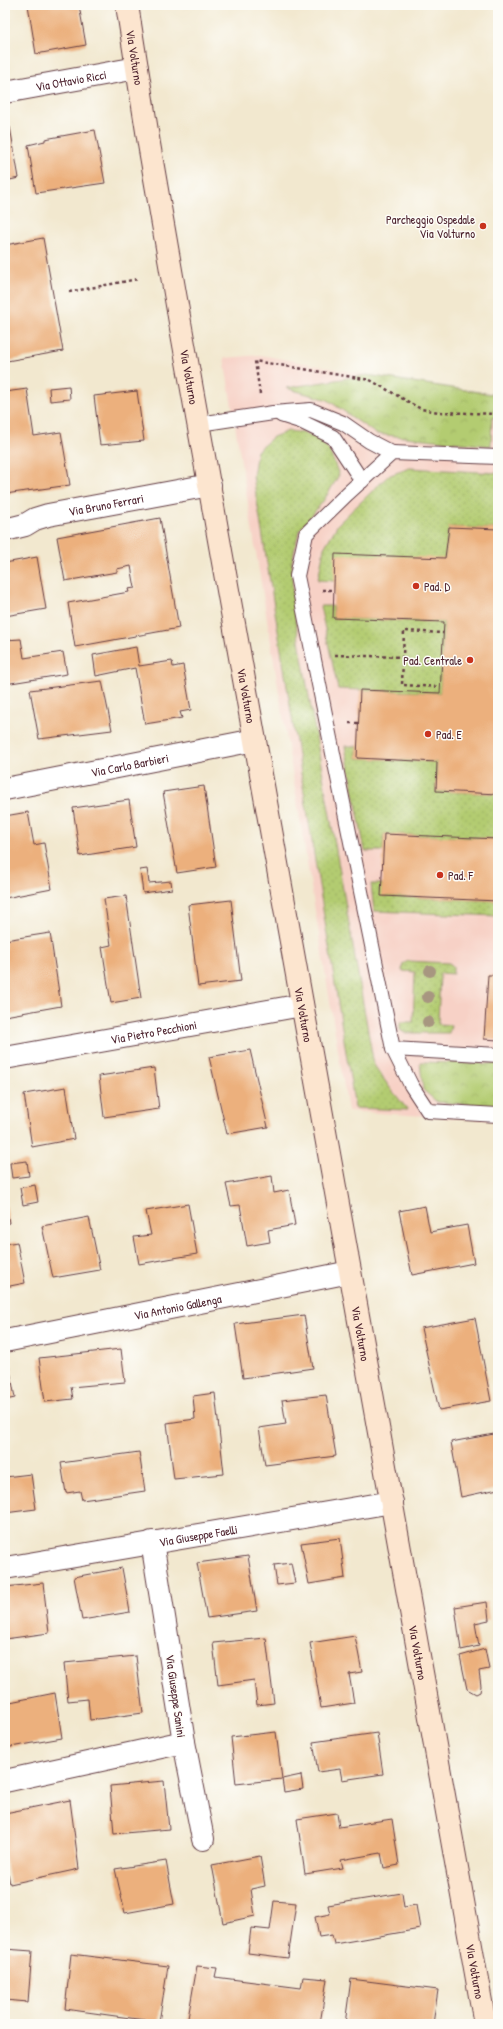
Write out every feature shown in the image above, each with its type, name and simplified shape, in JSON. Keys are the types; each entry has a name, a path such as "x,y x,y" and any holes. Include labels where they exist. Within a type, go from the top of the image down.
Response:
{"street":[{"name":"Via Volturno","path":"127,5 255,740 485,2024"},
{"name":"Via Ottavio Ricci","path":"5,92 137,68"},
{"name":"Via Bruno Ferrari","path":"5,530 24,525 48,515 210,486"},
{"name":"Via Carlo Barbieri","path":"5,789 255,740"},
{"name":"Via Pietro Pecchioni","path":"5,1058 302,1005"},
{"name":"Via Antonio Gallenga","path":"5,1341 350,1272"},
{"name":"Via Giuseppe Faelli","path":"5,1568 392,1502"},
{"name":"Via Giuseppe Sanini","path":"5,1781 184,1742 152,1542"},
{"path":"184,1742 203,1839"}],"lane":[{"path":"199,424 268,413 311,410 343,423 369,441 392,453 498,456"},
{"path":"268,413 300,421 333,437 362,481"},
{"path":"392,453 306,534 297,576 393,1049 411,1086 428,1112 498,1115"},
{"path":"393,1049 498,1055"}],"path":[{"path":"69,292 138,279"},
{"path":"268,413 255,361 370,380 421,409 438,412 498,414"},
{"path":"440,688 402,685 404,631 443,633"},
{"path":"313,655 403,657"}],"shaded area":[{"path":"261,355 367,375 498,395 498,1121 348,1111 224,358"}],"green space":[{"path":"367,375 498,395 498,417 492,418 491,446 376,434 328,400 286,388"},
{"path":"288,431 300,432 317,438 322,442 331,455 339,475 324,500 299,531 292,561 293,606 374,1065 408,1110 355,1108 253,476 257,451 273,437"},
{"path":"409,468 498,473 498,529 449,527 445,558 334,581 318,580 324,548 338,524 388,476"},
{"path":"320,606 333,606 333,618 444,622 440,693 338,689"},
{"path":"345,746 357,746 357,758 437,762 436,791 498,794 498,839 384,834 383,851 365,851"},
{"path":"371,884 382,884 382,896 498,901 498,916 374,911"},
{"path":"408,961 449,963 453,966 453,974 440,973 438,1024 451,1025 449,1033 405,1033 400,1030 400,1022 413,1022 415,972 402,971 403,964"},
{"path":"420,1062 498,1064 498,1107 437,1102 423,1090"}],"building":[{"path":"28,5 79,5 86,45 36,54"},
{"path":"10,127 19,178 5,181 5,128"},
{"path":"95,130 105,183 36,193 28,145 45,141 45,139"},
{"path":"43,238 63,351 7,361 5,352 5,245"},
{"path":"69,386 70,399 50,401 49,388"},
{"path":"27,389 34,436 61,432 70,485 5,494 5,410 7,410 5,392"},
{"path":"137,391 144,441 100,445 94,396"},
{"path":"160,518 179,628 75,647 68,603 129,592 128,589 135,588 131,566 117,569 117,572 65,581 57,537"},
{"path":"449,527 498,529 498,794 436,791 437,762 357,758 360,690 440,693 444,622 333,618 335,554 445,558"},
{"path":"37,557 46,609 5,616 5,563"},
{"path":"21,639 24,658 63,652 67,674 5,684 5,640"},
{"path":"136,647 139,666 172,661 173,667 183,665 191,710 180,712 182,718 145,724 135,668 96,676 93,655"},
{"path":"102,681 112,730 39,739 30,690"},
{"path":"204,786 216,867 177,873 163,792"},
{"path":"129,800 136,847 80,856 73,808"},
{"path":"28,812 34,845 44,843 52,889 5,898 5,816"},
{"name":"Pad. F","path":"384,834 498,839 498,901 381,896"},
{"path":"147,869 149,883 171,881 172,889 143,893 140,870"},
{"path":"126,896 141,998 111,1003 102,947 111,945 104,899"},
{"path":"231,900 241,981 198,986 188,905"},
{"path":"50,933 61,1006 5,1016 5,940"},
{"path":"488,975 498,975 498,1040 484,1039"},
{"path":"250,1050 268,1127 227,1134 209,1057"},
{"path":"154,1068 159,1109 104,1117 99,1076"},
{"path":"66,1087 74,1139 32,1147 24,1094"},
{"path":"27,1161 29,1176 12,1178 10,1163"},
{"path":"272,1176 274,1193 289,1190 295,1225 268,1230 270,1242 247,1246 240,1205 231,1206 226,1184"},
{"path":"35,1185 38,1202 23,1205 20,1188"},
{"path":"5,1200 9,1223 5,1224"},
{"path":"188,1204 197,1254 139,1264 134,1237 151,1235 146,1211"},
{"path":"425,1206 430,1232 467,1225 474,1263 412,1275 399,1211"},
{"path":"89,1217 100,1270 53,1278 42,1226"},
{"path":"17,1242 25,1283 5,1287 5,1244"},
{"path":"304,1315 313,1368 243,1378 235,1324"},
{"path":"475,1318 491,1401 439,1410 421,1328"},
{"path":"121,1349 125,1382 71,1387 73,1399 45,1402 39,1358"},
{"path":"9,1365 15,1398 5,1400 5,1366"},
{"path":"215,1393 224,1474 174,1479 167,1423 195,1419 193,1396"},
{"path":"326,1395 336,1456 265,1465 259,1428 286,1424 282,1400"},
{"path":"494,1434 498,1453 498,1489 461,1497 451,1442"},
{"path":"139,1452 145,1491 82,1500 80,1491 66,1493 61,1463"},
{"path":"31,1474 36,1509 5,1513 5,1477"},
{"path":"340,1538 345,1578 309,1584 301,1543"},
{"path":"248,1556 257,1611 207,1618 197,1563"},
{"path":"291,1563 295,1583 277,1585 274,1565"},
{"path":"122,1568 130,1612 82,1620 74,1577"},
{"path":"43,1583 49,1633 5,1639 5,1587"},
{"path":"487,1602 489,1620 475,1623 479,1646 461,1650 455,1607"},
{"path":"355,1636 362,1672 349,1674 354,1703 321,1708 310,1643"},
{"path":"266,1638 274,1703 257,1705 254,1680 218,1685 213,1643"},
{"path":"485,1649 489,1669 479,1671 481,1686 480,1692 476,1694 467,1689 460,1656"},
{"path":"136,1656 143,1713 90,1720 88,1699 68,1701 64,1663"},
{"path":"55,1693 62,1738 5,1748 5,1703"},
{"path":"276,1732 282,1779 236,1784 231,1737"},
{"path":"377,1733 383,1774 342,1780 340,1769 318,1772 313,1742"},
{"path":"301,1775 303,1789 284,1792 282,1779"},
{"path":"164,1781 169,1829 114,1834 110,1786"},
{"path":"70,1800 79,1869 10,1884 5,1856 5,1813"},
{"path":"337,1813 339,1827 392,1819 399,1865 384,1868 381,1853 341,1860 343,1868 305,1874 297,1819"},
{"path":"260,1856 265,1886 251,1889 255,1916 223,1923 212,1865"},
{"path":"166,1861 174,1904 125,1913 115,1869"},
{"path":"402,1893 404,1907 416,1905 420,1929 334,1944 332,1935 319,1937 315,1917 330,1914 328,1905"},
{"path":"274,1901 296,1903 288,1958 248,1953 251,1928 270,1930"},
{"path":"5,1949 32,1951 28,2002 5,2000"},
{"path":"71,1954 168,1966 159,2022 65,2009"},
{"path":"197,1966 217,1968 215,1977 301,1988 303,1977 327,1979 320,2024 187,2024"},
{"path":"351,1979 438,1990 433,2024 345,2024"}],"place":[{"name":"Parcheggio Ospedale Via Volturno","path":"483,226"},
{"name":"Pad. D","path":"416,586"},
{"name":"Pad. Centrale","path":"470,660"},
{"name":"Pad. E","path":"428,734"},
{"name":"Pad. F","path":"440,875"}]}
